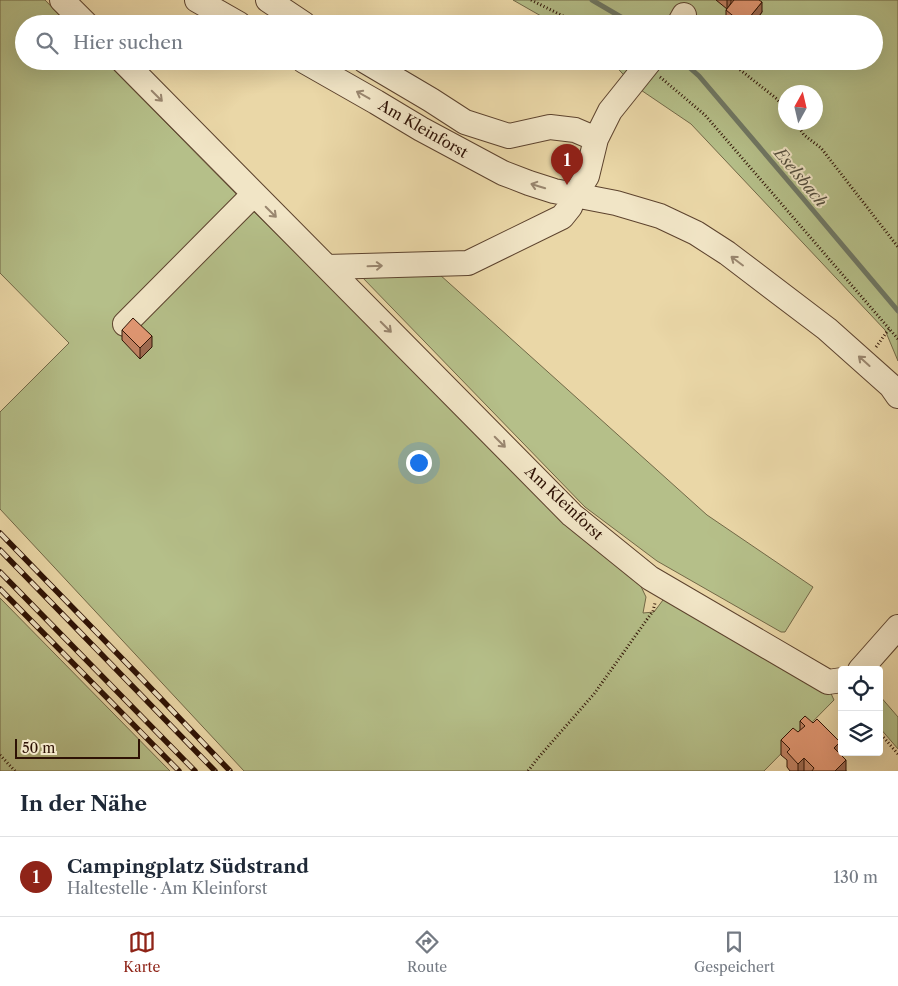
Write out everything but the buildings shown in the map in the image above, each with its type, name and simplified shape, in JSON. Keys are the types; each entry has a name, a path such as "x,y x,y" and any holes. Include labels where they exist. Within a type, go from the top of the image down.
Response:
{"street":[{"path":"62,0 77,15"},
{"path":"197,0 223,15"},
{"path":"268,0 290,15"},
{"name":"Am Kleinforst","path":"132,70 572,515 650,578 828,682 838,681"},
{"name":"Am Kleinforst","path":"320,70 421,129 503,173 554,191 616,203 660,216 704,238 727,253 827,329 891,386 898,396"},
{"path":"381,70 464,122 509,136 550,127 575,130 596,139"},
{"path":"327,267 468,263 562,217 570,207 587,176 596,139 610,112 643,70"},
{"path":"125,324 254,194"},
{"path":"864,666 898,627"}],"path":[{"path":"531,0 562,15"},
{"path":"656,70 705,115 898,339"},
{"path":"740,70 778,100"},
{"path":"801,130 821,148 898,247"},
{"path":"528,771 594,694 653,611 660,584"},
{"path":"883,737 898,754"},
{"path":"0,755 15,771"}],"green space":[{"path":"0,0 45,0 59,15 15,15 15,70 114,70 381,337 636,576 646,597 643,613 654,612 663,600 673,596 827,685 834,700 764,771 244,771 0,509 0,412 69,343 0,273"},
{"path":"513,0 898,0 898,361 885,330 691,124 632,84 619,70 883,70 883,15 539,15"},
{"path":"439,274 707,515 813,587 785,632 781,632 657,561 585,507 361,276"},
{"path":"0,598 170,771 0,771"},
{"path":"883,700 898,717 898,749 883,732"}],"waterway":[{"name":"Eselsbach","path":"592,0 618,15"},
{"name":"Eselsbach","path":"692,70 898,311"}],"railway":[{"path":"0,533 230,771"},
{"path":"0,550 215,771"},
{"path":"0,572 195,771"},
{"path":"0,589 179,771"}],"place":[{"name":"Campingplatz Südstrand","path":"567,185"}]}
